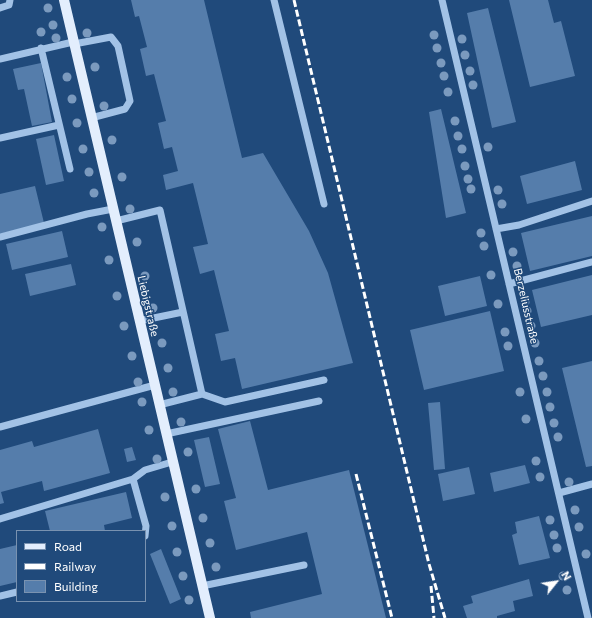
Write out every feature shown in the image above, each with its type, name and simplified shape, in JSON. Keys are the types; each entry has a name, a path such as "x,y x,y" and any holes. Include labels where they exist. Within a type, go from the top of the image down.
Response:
{"main road":[{"name":"Liebigstraße","path":"64,0 210,618"}],"street":[{"path":"0,8 9,4 10,0"},
{"path":"274,0 324,204"},
{"name":"Berzeliusstraße","path":"442,0 588,618"},
{"path":"0,59 41,48 111,37 118,46 130,101 125,109 91,118"},
{"path":"41,48 70,169"},
{"path":"0,138 59,124"},
{"path":"496,229 519,225 592,201"},
{"path":"0,237 87,214 113,209"},
{"path":"116,221 160,210 202,394"},
{"path":"510,284 592,262"},
{"path":"139,321 183,312"},
{"path":"159,405 202,394 224,402 324,380"},
{"path":"0,427 154,385"},
{"path":"166,434 318,401"},
{"path":"0,519 133,479 145,470 172,462"},
{"path":"133,479 146,526 146,530"},
{"path":"559,493 592,484"},
{"path":"202,586 304,566"},
{"path":"0,596 16,592"}],"building":[{"path":"131,0 204,0 242,158 263,153 309,231 328,273 353,363 242,389 235,358 221,361 215,334 229,331 214,270 200,274 193,247 208,244 193,183 166,190 163,175 178,171 172,147 164,149 158,123 166,121 154,74 146,76 140,49 147,47 139,16 135,17"},
{"path":"509,0 548,0 554,23 561,21 575,76 530,87"},
{"path":"488,8 516,122 492,128 467,13"},
{"path":"41,63 52,122 32,126 24,89 18,90 13,69"},
{"path":"441,109 466,213 446,218 429,112"},
{"path":"54,135 64,181 46,185 36,139"},
{"path":"575,161 582,190 527,204 520,176"},
{"path":"35,186 44,223 0,234 0,194"},
{"path":"592,216 592,256 530,271 521,233"},
{"path":"62,231 68,257 12,270 6,244"},
{"path":"71,264 76,285 30,296 25,274"},
{"path":"592,275 592,315 541,327 532,290"},
{"path":"480,276 487,306 445,316 438,286"},
{"path":"490,311 504,371 424,390 410,330"},
{"path":"592,361 592,466 586,467 562,368"},
{"path":"440,402 445,469 434,470 428,403"},
{"path":"250,421 268,490 349,470 386,618 251,618 250,612 322,594 307,532 236,550 224,501 236,498 218,429"},
{"path":"98,429 110,473 44,491 42,481 1,492 4,503 0,504 0,450 32,441 34,447"},
{"path":"209,437 220,484 205,487 194,440"},
{"path":"132,447 136,460 127,462 124,449"},
{"path":"525,465 530,483 494,492 490,473"},
{"path":"469,467 475,494 443,501 438,474"},
{"path":"126,492 132,518 104,525 105,530 50,530 45,511"},
{"path":"539,516 550,558 519,565 512,535 517,533 515,522"},
{"path":"16,545 16,582 0,586 0,549"},
{"path":"161,549 181,599 170,604 150,554"},
{"path":"529,579 533,596 513,601 515,611 497,616 497,618 467,618 463,606 473,603 471,596"}],"railway":[{"path":"294,0 429,564 445,618"},
{"path":"356,474 392,618"},
{"path":"431,586 434,618"}]}
